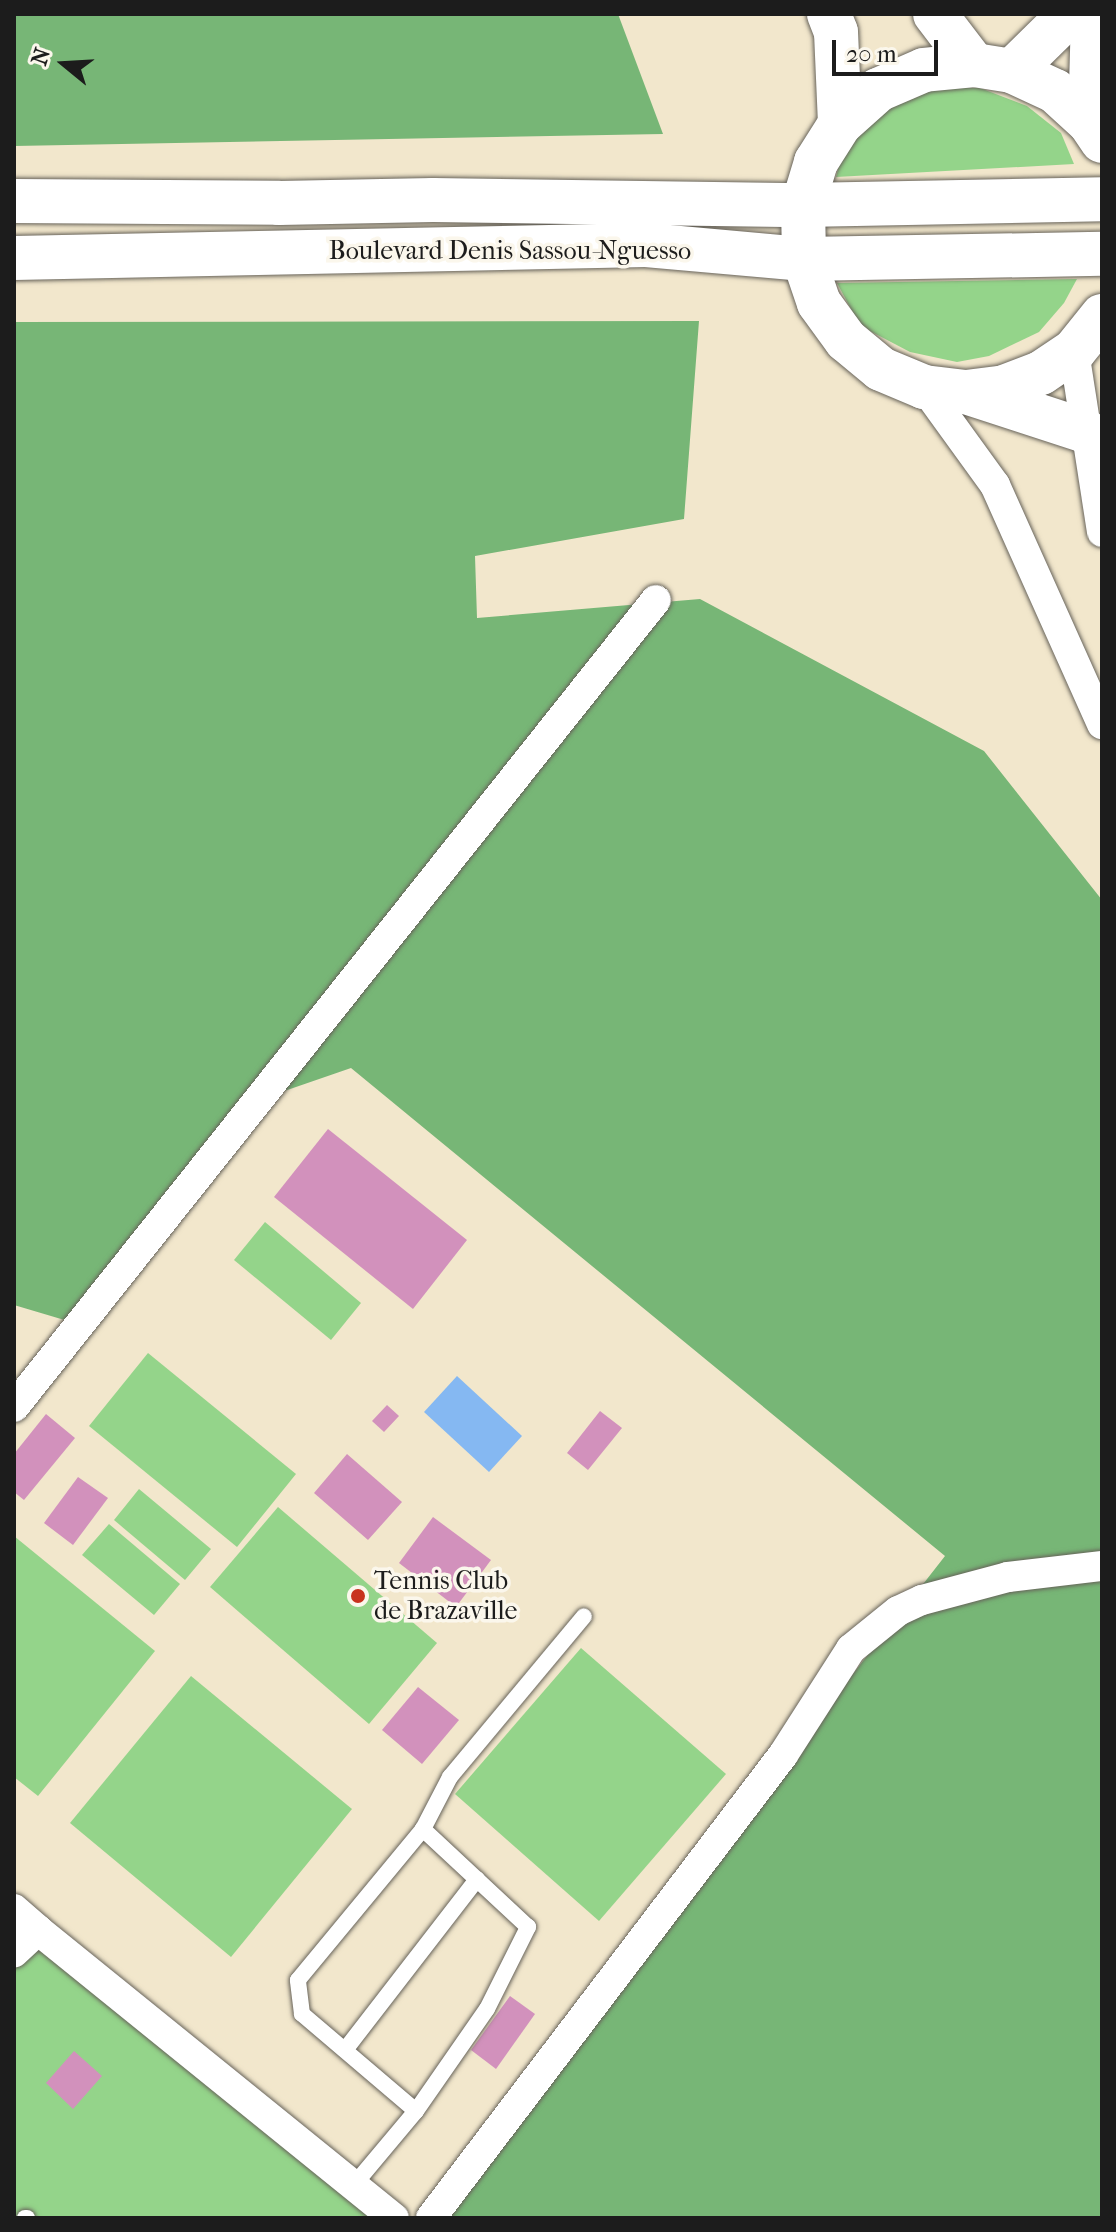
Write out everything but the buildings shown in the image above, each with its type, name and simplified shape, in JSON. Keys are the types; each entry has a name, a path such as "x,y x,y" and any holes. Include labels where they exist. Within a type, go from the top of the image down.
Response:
{"main road":[{"path":"829,14 836,32 840,124"},
{"path":"935,14 993,68"},
{"path":"993,68 1070,14"},
{"path":"1093,14 1096,132"},
{"path":"1093,436 881,369 846,340 819,303 804,259 803,205 816,162 840,124 878,90 924,70 993,68 1055,91 1096,132"},
{"name":"Boulevard Denis Sassou-Nguesso","path":"14,201 279,203 433,200 803,205 1102,199"},
{"name":"Boulevard Denis Sassou-Nguesso","path":"14,258 646,245 804,259 1102,254"},
{"path":"945,390 1004,387 1041,373 1074,351 1102,316"}],"street":[{"path":"1074,351 1093,436 1102,532"},
{"path":"945,390 995,485 1102,724"},
{"path":"14,1407 656,600"},
{"path":"431,2218 783,1755 851,1649 898,1611 922,1600 1008,1577 1102,1566"},
{"path":"14,1909 388,2216"},
{"path":"14,1952 38,1930"}],"lane":[{"path":"416,2111 302,2014 298,1980 423,1829 450,1777 584,1616"},
{"path":"353,2186 416,2111 487,2009 528,1927 423,1829"},
{"path":"345,2050 477,1879"}],"green space":[{"path":"14,14 618,14 663,134 14,146"},
{"path":"980,88 1027,106 1061,133 1074,164 836,177 844,147 886,109 921,91"},
{"path":"1077,279 1064,303 1039,332 989,356 957,362 910,352 870,331 858,322 837,283"},
{"path":"699,321 684,519 475,556 477,618 700,599 984,751 1102,900 1102,2218 428,2218 945,1556 351,1068 267,1097 88,1327 14,1305 14,322"},
{"path":"265,1222 361,1303 331,1340 234,1260"},
{"path":"148,1353 296,1474 237,1547 89,1426"},
{"path":"139,1489 211,1549 185,1580 114,1520"},
{"path":"278,1507 437,1643 369,1724 210,1587"},
{"path":"109,1524 180,1584 154,1615 82,1555"},
{"path":"14,1536 155,1651 38,1796 14,1777"},
{"path":"581,1648 726,1774 599,1921 455,1794"},
{"path":"191,1676 352,1809 231,1957 70,1823"},
{"path":"38,1930 394,2218 14,2218 14,1952"}],"water":[{"path":"457,1376 522,1436 489,1472 424,1412"}],"place":[{"name":"Tennis Club de Brazaville","path":"358,1596"}]}
